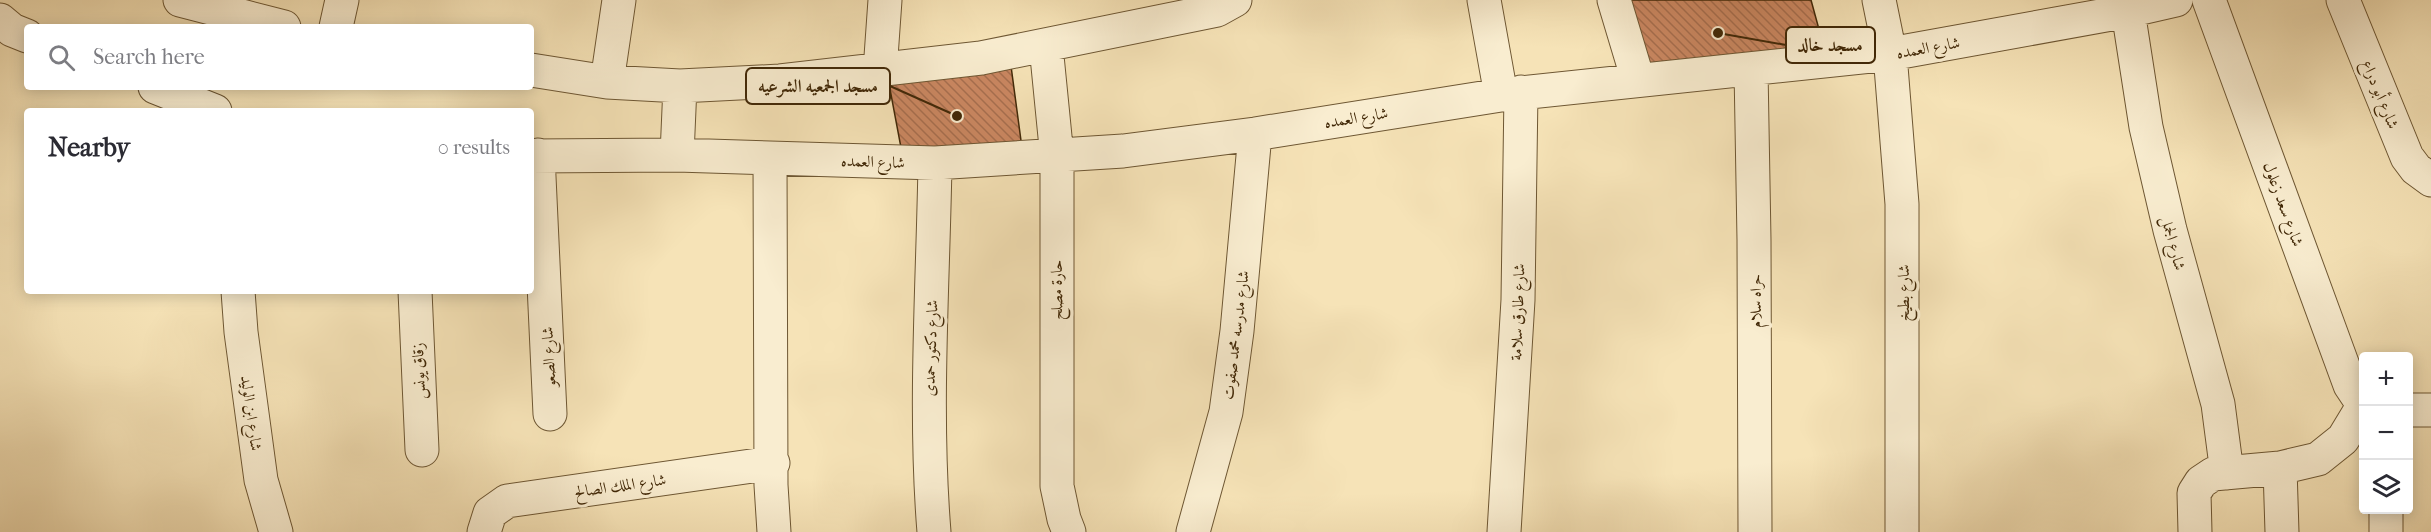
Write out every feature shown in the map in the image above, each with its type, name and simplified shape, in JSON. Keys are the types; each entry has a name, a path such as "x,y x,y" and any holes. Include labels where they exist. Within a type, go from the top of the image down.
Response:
{"street":[{"path":"180,0 272,24"},
{"path":"337,24 342,0"},
{"path":"607,82 619,0"},
{"path":"880,71 885,0"},
{"path":"534,70 607,82 680,86 780,81 880,71 981,58 1046,46 1126,15 1217,10 1235,0"},
{"name":"شارع طارق سلامة","path":"1484,0 1511,94 1518,300 1504,532"},
{"path":"1614,0 1638,80"},
{"name":"شارع بطيخ","path":"1879,0 1890,54 1898,129 1902,215 1902,532"},
{"name":"شارع العمده","path":"534,155 677,155 935,163 1057,157 1134,150 1255,134 1511,94 1890,54 2074,10 2128,11 2176,0"},
{"name":"شارع سعد زعلول","path":"2209,0 2349,385 2359,400"},
{"name":"شارع أبو دراع","path":"2343,0 2407,157 2416,169 2431,180"},
{"name":"شارع الجمل","path":"2128,11 2146,126 2170,230 2218,404 2227,473"},
{"path":"0,20 12,30 24,35"},
{"name":"حارة مصلح","path":"1046,46 1057,157 1055,451 1057,486 1069,532"},
{"name":"حراه سلام","path":"1751,69 1755,532"},
{"path":"677,155 680,86"},
{"path":"162,90 207,108"},
{"name":"شارع مدرسه محمد صفوت","path":"1193,532 1226,412 1237,331 1255,134"},
{"name":"شارع الصعو","path":"534,155 550,414"},
{"path":"770,158 774,532"},
{"name":"شارع دكتور حمدى","path":"933,532 928,435 928,367 935,163"},
{"name":"شارع ابن الوليد","path":"238,294 241,332 261,480 276,532"},
{"name":"زقاق يونس","path":"415,294 422,450"},
{"path":"2413,410 2431,410"},
{"path":"2195,532 2194,493 2201,482 2213,474 2280,468 2318,459 2343,439 2359,413"},
{"name":"شارع الملك الصالح","path":"484,532 490,513 507,501 772,463"},
{"path":"2280,468 2282,532"},
{"path":"2386,514 2386,532"}],"building":[{"path":"1610,0 1811,0 1826,55 1651,74"},
{"path":"1011,66 1022,148 902,153 889,84"}],"place":[{"name":"مسجد خالد","path":"1718,33"},
{"name":"مسجد الجمعيه الشرعيه","path":"957,116"}]}
